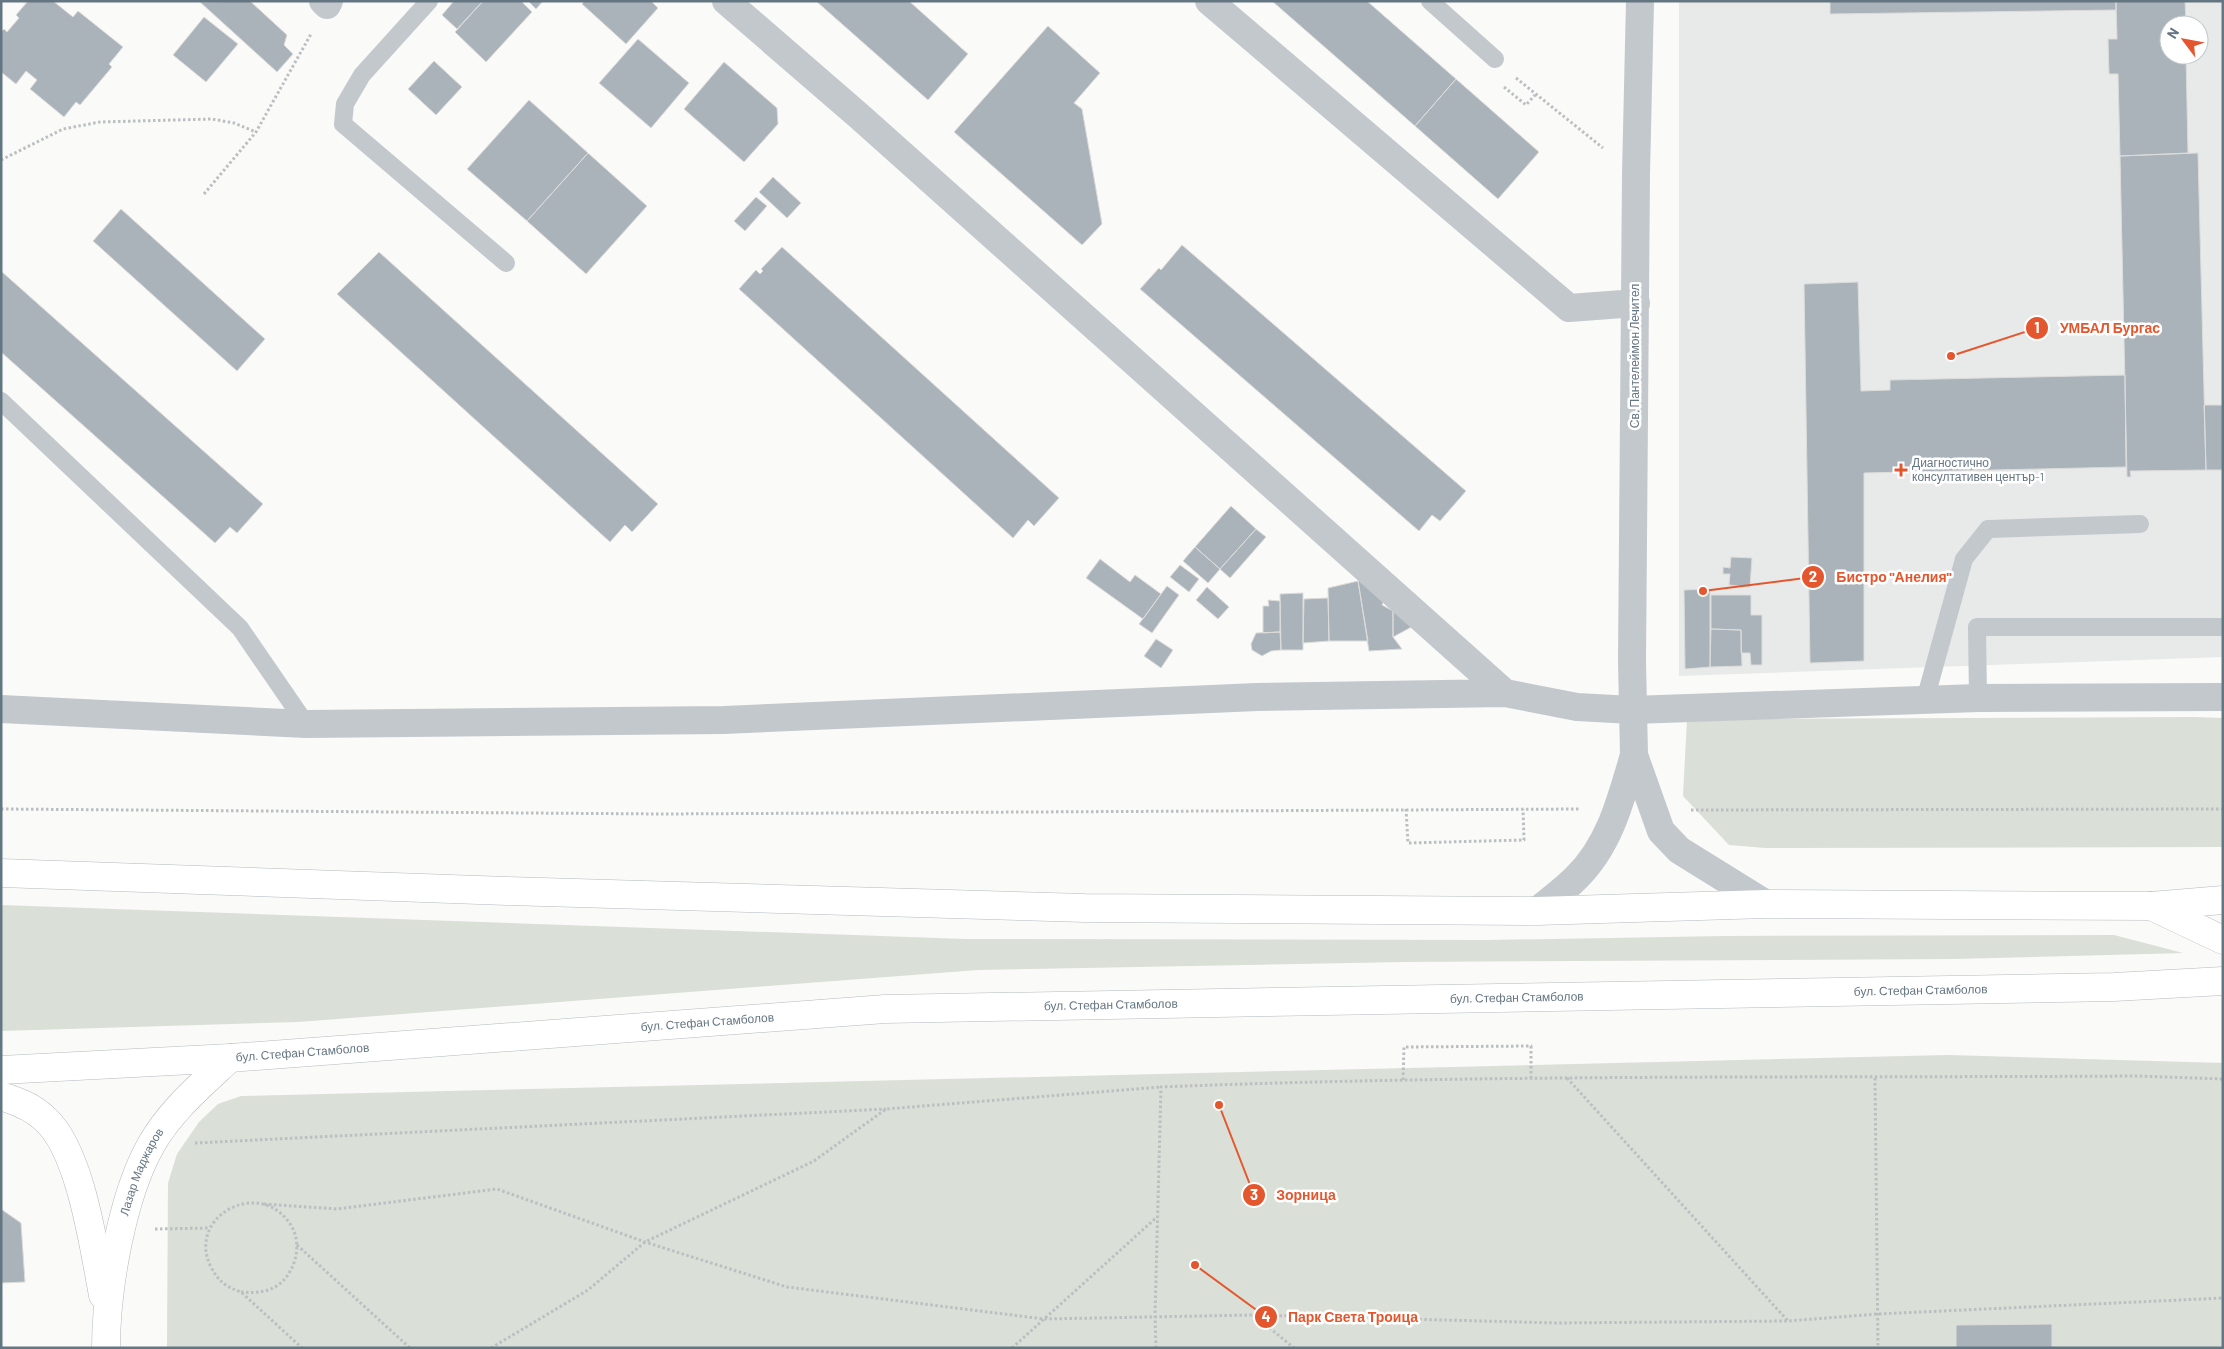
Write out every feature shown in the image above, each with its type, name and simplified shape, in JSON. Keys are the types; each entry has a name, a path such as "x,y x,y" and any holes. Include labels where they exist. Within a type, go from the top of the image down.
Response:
{"main road":[{"path":"1,873 507,891 1085,908 1537,911 1766,904 2150,906 2223,900"},
{"path":"2150,906 2223,940"},
{"name":"бул. Стефан Стамболов","path":"1,1070 230,1058 885,1009 2104,987 2223,980"},
{"name":"Лазар Маджаров","path":"106,1312 122,1229 135,1178 151,1145 171,1116 230,1058"},
{"name":"Лазар Маджаров","path":"1,1096 24,1104 46,1119 64,1145 77,1175 90,1227 106,1312 106,1348"}],"street":[{"path":"726,1 859,116 1505,693"},
{"path":"1209,1 1569,308 1636,303"},
{"name":"Св. Пантелеймон Лечител","path":"1634,755 1632,710 1636,174 1640,1"},
{"path":"1,709 306,724 724,720 1257,697 1505,693 1577,707 1632,710 1978,698 2223,697"},
{"path":"1537,911 1576,878 1592,859 1606,837 1618,808 1634,755"},
{"path":"1634,755 1661,831 1679,850 1766,904"}],"lane":[{"path":"430,1 362,75 345,104 343,124 506,263"},
{"path":"1430,1 1495,60"},
{"path":"1,401 240,628 306,724"},
{"path":"1924,700 1964,560 1988,530 2140,524"},
{"path":"1978,698 1977,627 2223,627"}],"path":[{"path":"204,194 256,132 326,3"},
{"path":"1526,105 1535,95 1636,174"},
{"path":"1,160 63,130 100,122 212,119 234,123 256,132"},
{"path":"1,810 661,814 1618,808"},
{"path":"1406,809 1408,843 1524,840 1523,809"},
{"path":"1652,810 2223,809"},
{"path":"1403,1080 1404,1047 1531,1046 1531,1078"},
{"path":"151,1145 886,1109 1161,1087 1566,1077 1875,1078 2137,1076 2223,1079"},
{"path":"1566,1077 1788,1321"},
{"path":"1875,1078 1878,1348"},
{"path":"1156,1348 1154,1316 1161,1087"},
{"path":"491,1348 588,1290 645,1242 814,1161 886,1109"},
{"path":"264,1204 276,1210 287,1220 293,1230 297,1253 292,1269 275,1287 257,1293 241,1292 229,1288 216,1278 207,1260 206,1240 210,1228 219,1216 239,1204 264,1204 337,1209 497,1188 645,1242 787,1287 1044,1319 1254,1315 1557,1323 1788,1321 1878,1314 2223,1298"},
{"path":"1012,1348 1157,1217"},
{"path":"122,1229 210,1228"},
{"path":"296,1245 410,1348"},
{"path":"241,1292 302,1348"},
{"path":"1254,1315 1294,1348"}],"shaded area":[{"path":"1679,1 2223,1 2223,657 1679,676"},
{"path":"2223,718 2223,847 1765,848 1729,845 1683,796 1687,719"},
{"path":"1,905 965,939 1487,940 1724,936 2114,935 2183,953 1953,959 1403,962 978,970 298,1022 1,1031"},
{"path":"1948,1055 2223,1063 2223,1348 167,1348 168,1183 177,1154 199,1122 218,1104 241,1096"}],"building":[{"path":"28,1 53,1 73,17 78,11 123,47 109,64 112,67 80,105 76,102 64,117 30,89 37,80 26,71 16,84 1,72 1,32 4,29 7,32 19,18 16,15"},
{"path":"250,1 287,35 284,45 293,54 277,72 200,2"},
{"path":"454,1 483,1 457,29 442,15"},
{"path":"483,1 521,1 532,12 486,62 455,32"},
{"path":"528,1 543,1 536,9"},
{"path":"584,1 651,1 658,8 626,44 582,4"},
{"path":"816,1 909,1 968,54 928,100"},
{"path":"1272,1 1367,1 1456,79 1415,126"},
{"path":"1830,1 2116,1 2116,10 1830,14"},
{"path":"2116,1 2185,1 2186,15 2159,15 2159,65 2186,65 2188,153 2120,156 2118,74 2109,74 2108,39 2117,39"},
{"path":"204,17 238,44 206,82 173,55"},
{"path":"1048,26 1100,73 1074,103 1082,109 1102,224 1082,245 954,132"},
{"path":"638,39 689,83 651,128 599,83"},
{"path":"434,61 462,87 436,115 408,89"},
{"path":"724,62 777,108 778,124 744,162 684,109"},
{"path":"1456,79 1539,152 1498,199 1415,126"},
{"path":"529,100 588,153 527,221 467,169"},
{"path":"588,153 647,206 586,274 527,221"},
{"path":"2198,153 2206,470 2130,471 2131,477 2127,477 2120,156"},
{"path":"773,177 801,203 787,218 759,192"},
{"path":"756,197 767,206 745,231 734,221"},
{"path":"121,209 265,339 237,371 93,241"},
{"path":"1182,245 1466,491 1440,521 1432,515 1419,531 1140,289 1159,268 1161,270"},
{"path":"782,247 1059,498 1034,526 1028,520 1013,538 739,289 756,270 760,274 763,271 761,269"},
{"path":"379,252 658,504 632,532 625,525 610,542 337,294"},
{"path":"1,271 263,504 237,533 230,527 215,543 1,352"},
{"name":"Диагностично консултативен център-1","path":"1858,282 1861,391 1890,390 1890,380 2125,375 2126,467 1864,473 1864,661 1810,663 1804,284"},
{"path":"2204,405 2223,405 2223,470 2206,470"},
{"path":"1231,506 1256,529 1220,569 1195,547"},
{"path":"1256,529 1266,537 1230,578 1220,569"},
{"path":"1195,547 1220,569 1208,583 1183,561"},
{"path":"1731,557 1752,558 1750,587 1729,585 1730,574 1723,574 1723,567 1730,568"},
{"path":"1100,559 1130,582 1135,575 1161,594 1143,619 1086,578"},
{"path":"1180,565 1199,579 1189,592 1170,577"},
{"path":"1368,579 1385,598 1382,605 1393,611 1393,637 1402,649 1369,651 1358,581"},
{"path":"1358,581 1368,641 1329,641 1328,588"},
{"path":"1167,586 1179,595 1152,633 1139,624"},
{"path":"1207,587 1229,607 1218,619 1196,600"},
{"path":"1710,589 1710,667 1685,669 1684,590"},
{"path":"1303,593 1303,650 1281,650 1280,594"},
{"path":"1711,595 1751,595 1751,615 1762,615 1762,665 1751,665 1750,653 1741,653 1741,630 1711,629"},
{"path":"1328,598 1329,641 1303,643 1304,599"},
{"path":"1268,600 1280,601 1280,632 1263,633 1263,606 1269,606"},
{"path":"1393,611 1417,624 1393,637"},
{"path":"1711,629 1741,630 1742,666 1710,667"},
{"path":"1280,632 1281,650 1271,651 1262,656 1252,650 1251,644 1256,633"},
{"path":"1156,639 1173,650 1161,668 1144,656"},
{"path":"1,1209 21,1223 25,1282 1,1283"},
{"path":"2052,1324 2052,1348 1956,1348 1956,1325"}],"place":[{"name":"УМБАЛ Бургас","path":"1951,356"},
{"name":"Диагностично консултативен център-1","path":"1901,470"},
{"name":"Бистро \"Анелия\"","path":"1703,591"},
{"name":"Зорница","path":"1219,1105"},
{"name":"Парк Света Троица","path":"1195,1265"}]}
